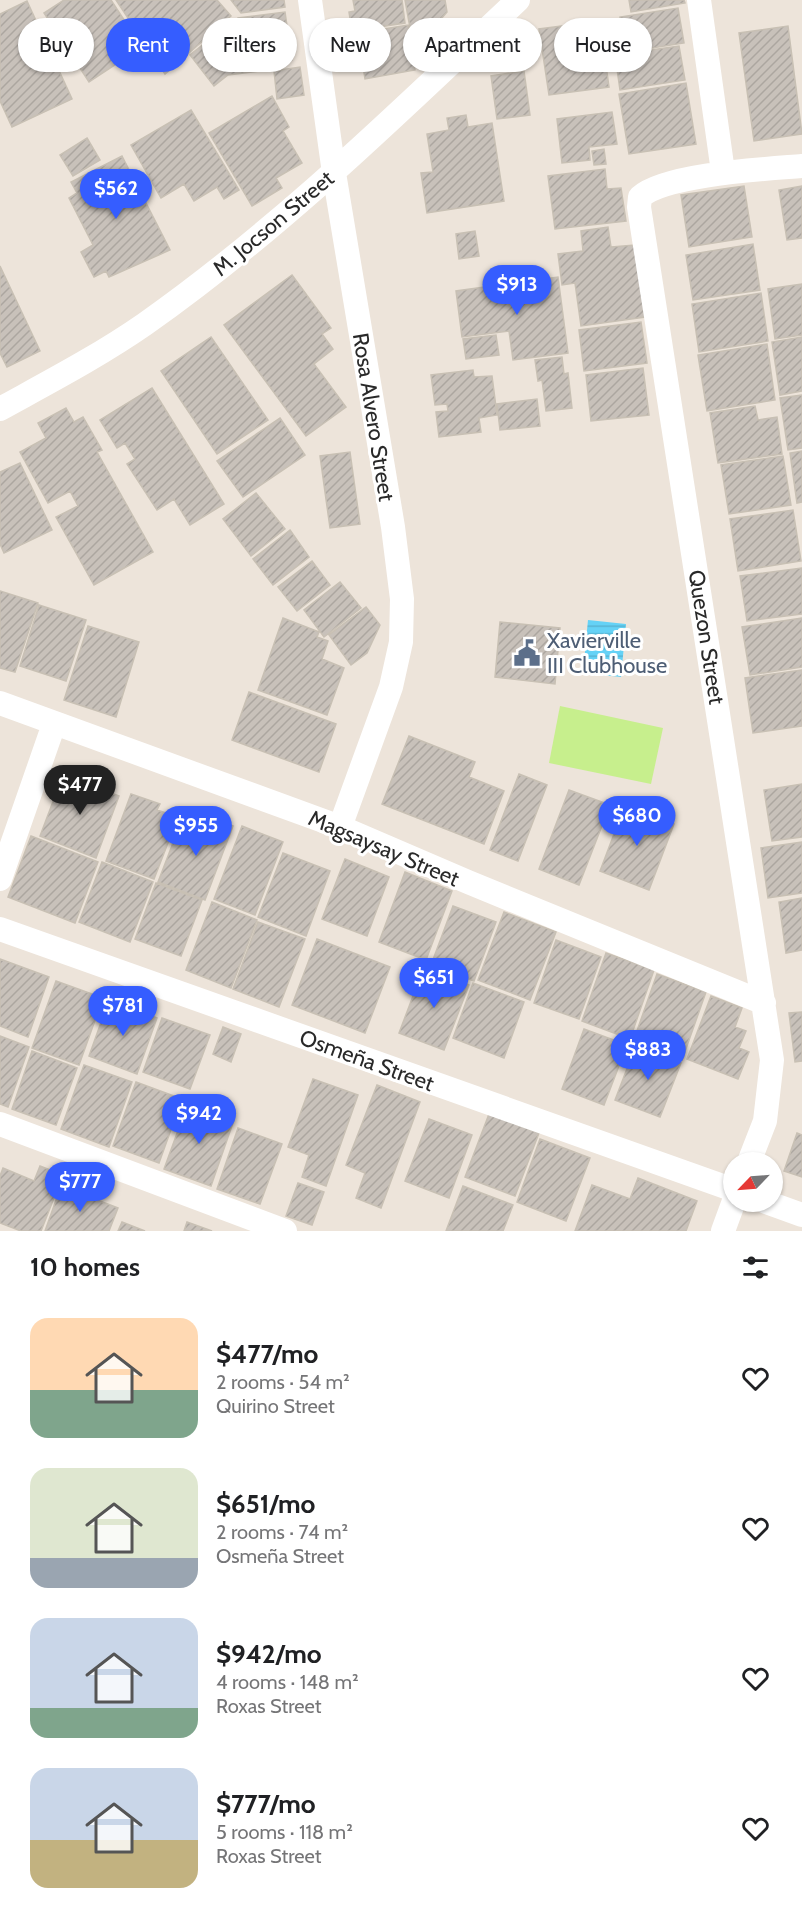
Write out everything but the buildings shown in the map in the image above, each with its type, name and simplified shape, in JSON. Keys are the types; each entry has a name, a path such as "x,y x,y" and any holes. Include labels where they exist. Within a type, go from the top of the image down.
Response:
{"street":[{"name":"Rosa Alvero Street","path":"310,0 334,173 393,527 402,599 401,642 391,687 340,827"},
{"name":"M. Jocson Street","path":"0,409 64,374 144,325 244,249 334,173 518,0"},
{"path":"699,0 723,172"},
{"name":"Quezon Street","path":"752,1152 765,1121 771,1060 639,207 640,197 651,188 723,172 802,166"},
{"name":"Magsaysay Street","path":"0,703 340,827 764,1003"},
{"path":"0,879 54,724"},
{"name":"Osmeña Street","path":"0,929 723,1186"},
{"path":"0,1124 285,1231"},
{"path":"783,1208 802,1215"},
{"path":"723,1231 730,1212"}],"green space":[{"path":"560,706 663,728 651,784 549,763"}],"water":[{"path":"588,620 626,624 621,677 583,673"}],"place":[{"name":"Xavierville III Clubhouse","path":"527,653"}]}
